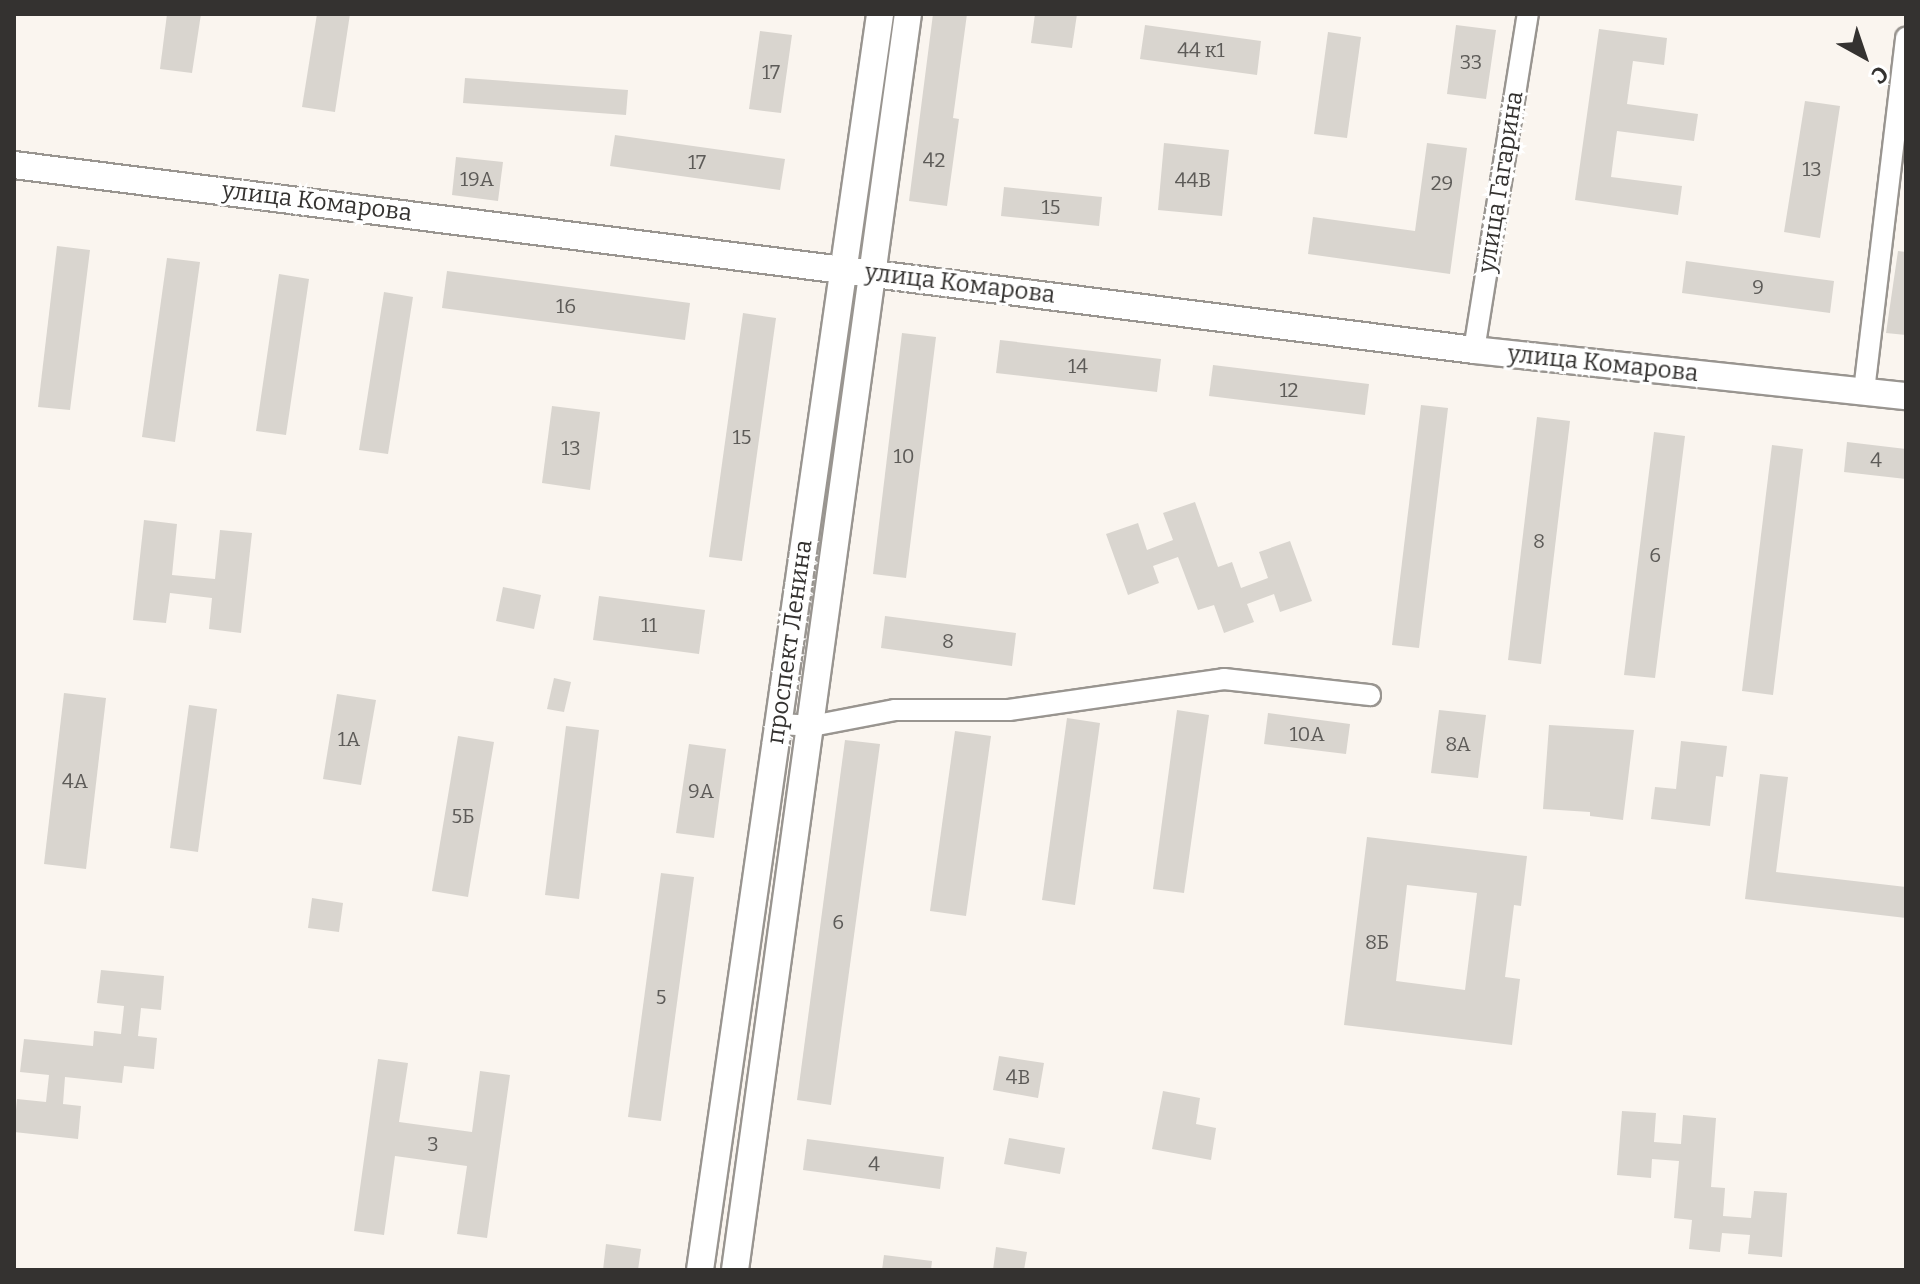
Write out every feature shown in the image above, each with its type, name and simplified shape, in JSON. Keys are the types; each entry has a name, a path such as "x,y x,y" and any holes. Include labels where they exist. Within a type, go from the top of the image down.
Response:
{"street":[{"name":"проспект Ленина","path":"700,1270 880,14"},
{"name":"проспект Ленина","path":"735,1270 908,14"},
{"name":"улица Гагарина","path":"1474,350 1528,14"},
{"path":"1864,391 1906,37"},
{"name":"улица Комарова","path":"14,165 1474,350 1906,396"},
{"path":"778,724 812,726 895,710 1009,710 1224,679 1370,695"}],"building":[{"path":"167,14 201,14 192,73 160,69"},
{"path":"317,14 350,14 335,112 302,107"},
{"path":"933,14 967,14 953,118 959,119 947,206 909,201"},
{"path":"1035,14 1077,14 1072,48 1031,43"},
{"path":"1145,25 1261,41 1257,75 1140,59"},
{"path":"1456,25 1496,30 1486,99 1447,94"},
{"path":"1599,29 1667,38 1664,65 1633,61 1627,104 1698,114 1694,141 1617,131 1611,177 1682,186 1678,215 1575,200"},
{"path":"760,31 792,35 781,113 749,109"},
{"path":"1328,32 1361,37 1347,138 1314,134"},
{"path":"465,78 628,90 626,115 463,103"},
{"path":"1805,101 1840,106 1820,238 1784,232"},
{"path":"615,135 785,159 780,190 610,166"},
{"path":"1164,143 1229,150 1222,216 1158,210"},
{"path":"1427,143 1467,148 1450,274 1308,254 1313,217 1415,231"},
{"path":"456,157 503,162 498,201 452,195"},
{"path":"1004,187 1102,197 1099,226 1001,216"},
{"path":"57,246 90,250 70,410 38,407"},
{"path":"1898,251 1906,252 1906,335 1886,333"},
{"path":"167,258 200,262 175,442 142,437"},
{"path":"1686,261 1834,281 1830,313 1682,293"},
{"path":"447,271 690,303 685,340 442,308"},
{"path":"279,274 309,279 286,435 256,431"},
{"path":"384,292 413,297 388,454 359,450"},
{"path":"743,313 776,318 742,561 709,557"},
{"path":"902,333 936,337 906,578 873,574"},
{"path":"1000,340 1161,359 1157,392 996,373"},
{"path":"1213,365 1369,384 1365,415 1209,396"},
{"path":"1421,405 1448,408 1419,648 1392,645"},
{"path":"552,406 600,412 590,490 542,483"},
{"path":"1537,417 1570,421 1541,664 1508,660"},
{"path":"1654,432 1685,436 1655,678 1624,675"},
{"path":"1847,442 1906,449 1906,479 1844,472"},
{"path":"1772,445 1803,449 1773,695 1742,691"},
{"path":"1195,502 1218,567 1232,562 1241,588 1268,578 1259,552 1290,541 1312,601 1280,612 1274,594 1247,604 1254,622 1224,633 1214,605 1198,610 1178,557 1153,566 1159,583 1128,595 1106,534 1138,523 1147,550 1173,540 1163,513"},
{"path":"144,520 177,524 172,575 215,579 220,530 252,533 241,633 209,629 212,598 170,593 166,623 133,620"},
{"path":"503,587 541,595 534,629 496,621"},
{"path":"599,596 705,610 699,654 593,640"},
{"path":"885,616 1016,633 1012,666 881,648"},
{"path":"554,678 571,682 564,712 547,709"},
{"path":"64,693 106,698 86,869 44,864"},
{"path":"337,694 376,700 361,785 323,779"},
{"path":"189,705 217,709 198,852 170,848"},
{"path":"1177,710 1209,715 1184,893 1153,889"},
{"path":"1439,710 1486,715 1478,778 1431,773"},
{"path":"1268,713 1350,724 1346,754 1264,744"},
{"path":"1067,718 1100,723 1075,905 1042,900"},
{"path":"1549,725 1634,730 1623,820 1590,816 1590,812 1543,809"},
{"path":"566,726 599,730 579,899 545,895"},
{"path":"955,731 991,736 966,916 930,911"},
{"path":"458,736 494,742 468,897 432,891"},
{"path":"845,740 880,744 831,1105 797,1100"},
{"path":"1681,741 1727,746 1723,777 1716,776 1710,826 1651,819 1655,787 1676,789"},
{"path":"689,744 726,749 714,838 676,833"},
{"path":"1760,774 1788,777 1776,872 1906,887 1906,918 1745,899"},
{"path":"1367,837 1527,856 1521,906 1514,905 1505,977 1520,979 1512,1045 1344,1025","holes":["1407,885 1477,893 1465,990 1396,981"]},
{"path":"661,873 694,877 661,1121 628,1117"},
{"path":"312,898 343,903 339,932 308,928"},
{"path":"101,970 164,976 161,1010 141,1008 138,1036 157,1038 154,1069 124,1066 122,1083 65,1077 63,1104 81,1106 78,1139 14,1132 17,1099 46,1102 49,1075 20,1072 24,1039 93,1046 94,1031 121,1034 124,1006 97,1003"},
{"path":"999,1056 1044,1063 1038,1098 993,1090"},
{"path":"378,1059 408,1063 399,1122 472,1132 480,1071 510,1075 487,1238 457,1234 467,1166 395,1156 384,1235 354,1231"},
{"path":"1163,1091 1200,1098 1196,1124 1216,1128 1211,1160 1152,1149"},
{"path":"1622,1111 1656,1113 1654,1142 1681,1144 1683,1115 1716,1118 1711,1187 1725,1188 1723,1216 1751,1218 1754,1191 1787,1193 1782,1257 1748,1254 1750,1235 1722,1233 1720,1252 1689,1249 1692,1220 1674,1218 1679,1161 1652,1159 1651,1178 1617,1175"},
{"path":"1009,1138 1065,1148 1060,1174 1004,1164"},
{"path":"807,1139 944,1157 940,1189 803,1170"},
{"path":"606,1244 641,1249 638,1270 603,1270"},
{"path":"996,1247 1027,1252 1024,1270 993,1270"},
{"path":"884,1255 932,1261 931,1270 882,1270"}]}
